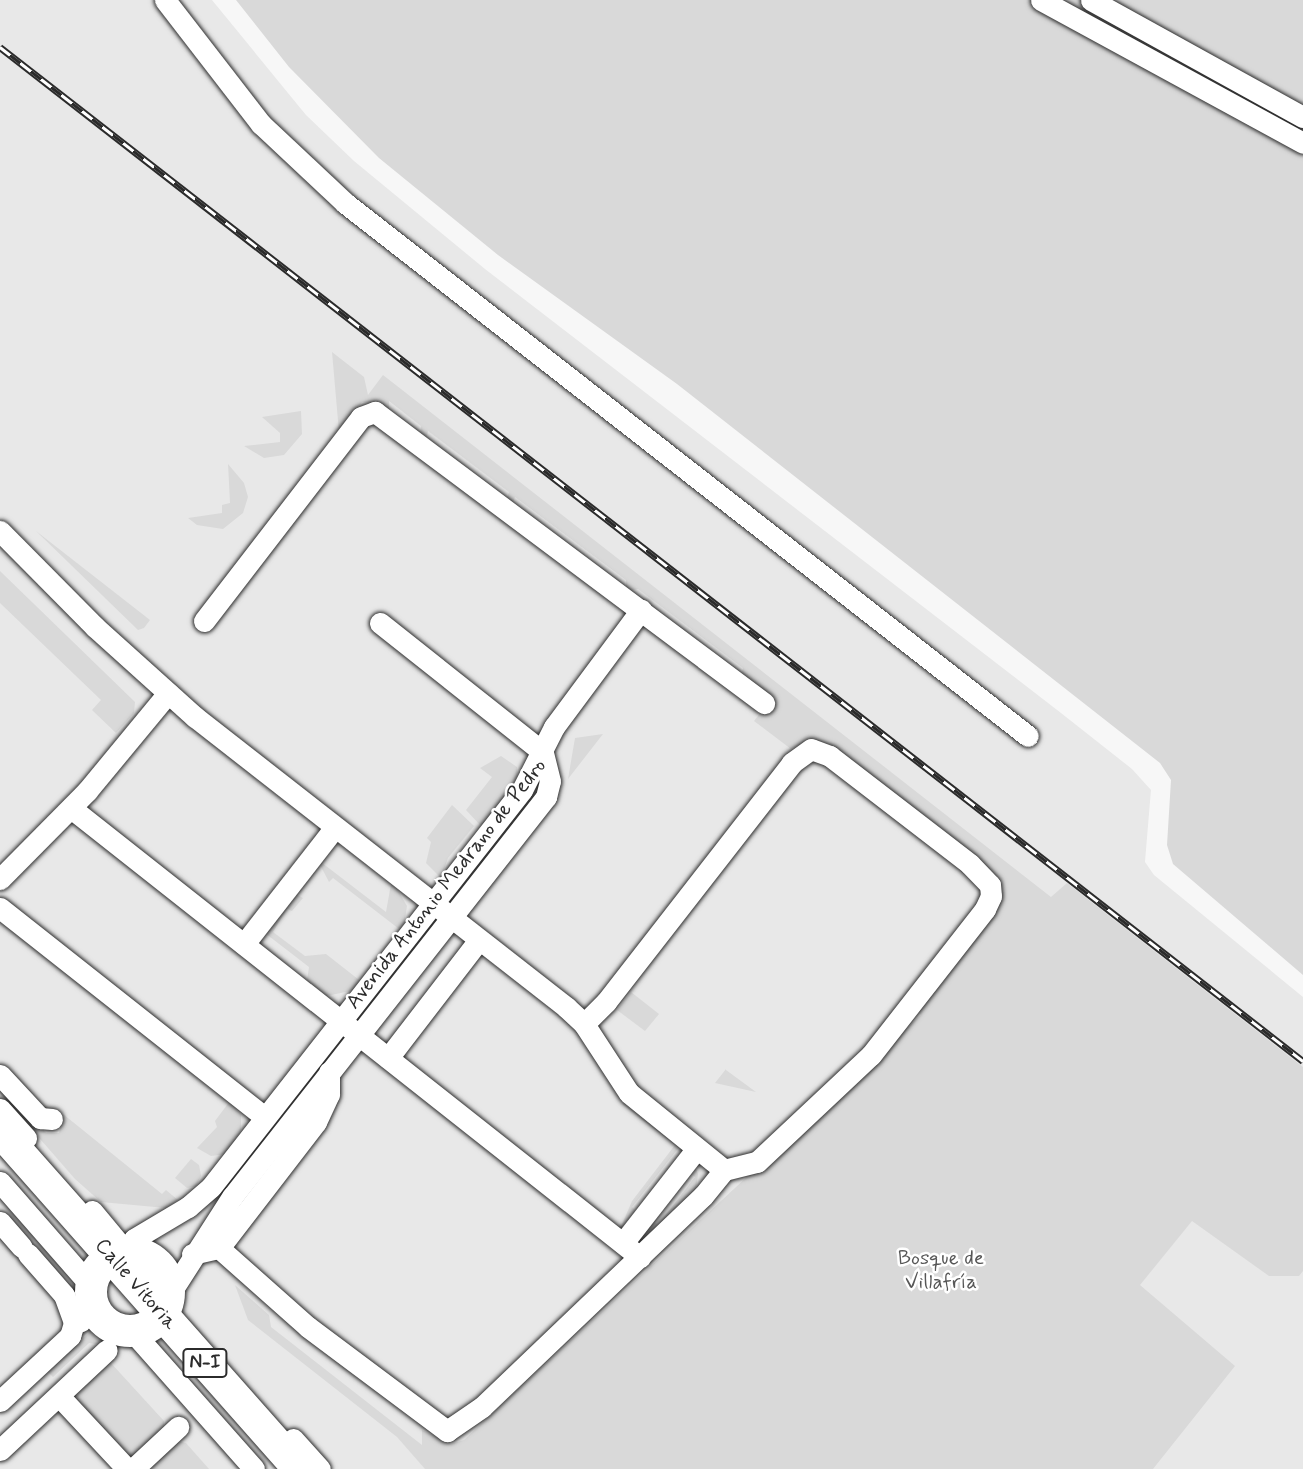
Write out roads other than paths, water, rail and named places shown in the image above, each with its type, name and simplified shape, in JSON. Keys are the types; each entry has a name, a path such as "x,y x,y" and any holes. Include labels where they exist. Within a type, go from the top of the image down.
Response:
{"highway":[{"name":"Calle Vitoria","path":"0,1132 106,1266"},
{"name":"Calle Vitoria","path":"0,1161 106,1266"},
{"path":"106,1266 155,1261 167,1279 156,1314"},
{"name":"N-I","path":"106,1266 156,1314"},
{"name":"Calle Vitoria","path":"156,1314 271,1469"},
{"name":"Calle Vitoria","path":"156,1314 299,1469"}],"street":[{"path":"165,0 261,124 345,203 1028,736"},
{"path":"1041,0 1303,144"},
{"path":"1091,0 1303,117"},
{"path":"204,621 361,417 372,412 764,703"},
{"path":"0,531 168,692 584,1024 629,1093 695,1151 724,1170"},
{"path":"380,623 543,752 554,727 640,610"},
{"path":"0,879 71,808 168,692"},
{"path":"219,1248 298,1319 447,1431 466,1422 640,1257 724,1170 757,1162 871,1055 985,909 991,890 979,872 830,756 811,749 792,763 606,1002 584,1024"},
{"name":"Avenida Antonio Medrano de Pedro","path":"106,1266 134,1239 188,1207 211,1187 522,790 543,752"},
{"name":"Avenida Antonio Medrano de Pedro","path":"156,1314 192,1254 329,1072 361,1037 546,797 550,781 543,752"},
{"path":"71,808 640,1257"},
{"path":"244,944 335,827"},
{"path":"0,908 265,1116"},
{"path":"388,1058 479,940"},
{"path":"192,1254 219,1248 316,1122 330,1094 329,1072"},
{"path":"0,1074 40,1118 52,1119"},
{"path":"0,1109 106,1266"},
{"path":"623,1243 695,1151"},
{"path":"0,1182 106,1266"},
{"path":"0,1222 64,1295 77,1322 70,1336 0,1401"},
{"path":"156,1314 254,1469"},
{"path":"156,1314 320,1469"},
{"path":"0,1450 107,1350"},
{"path":"59,1396 127,1469"},
{"path":"133,1469 178,1427"}],"railway":[{"path":"0,47 1303,1061"}],"park label":[{"name":"Bosque de Villafría","path":"941,1270"}]}
